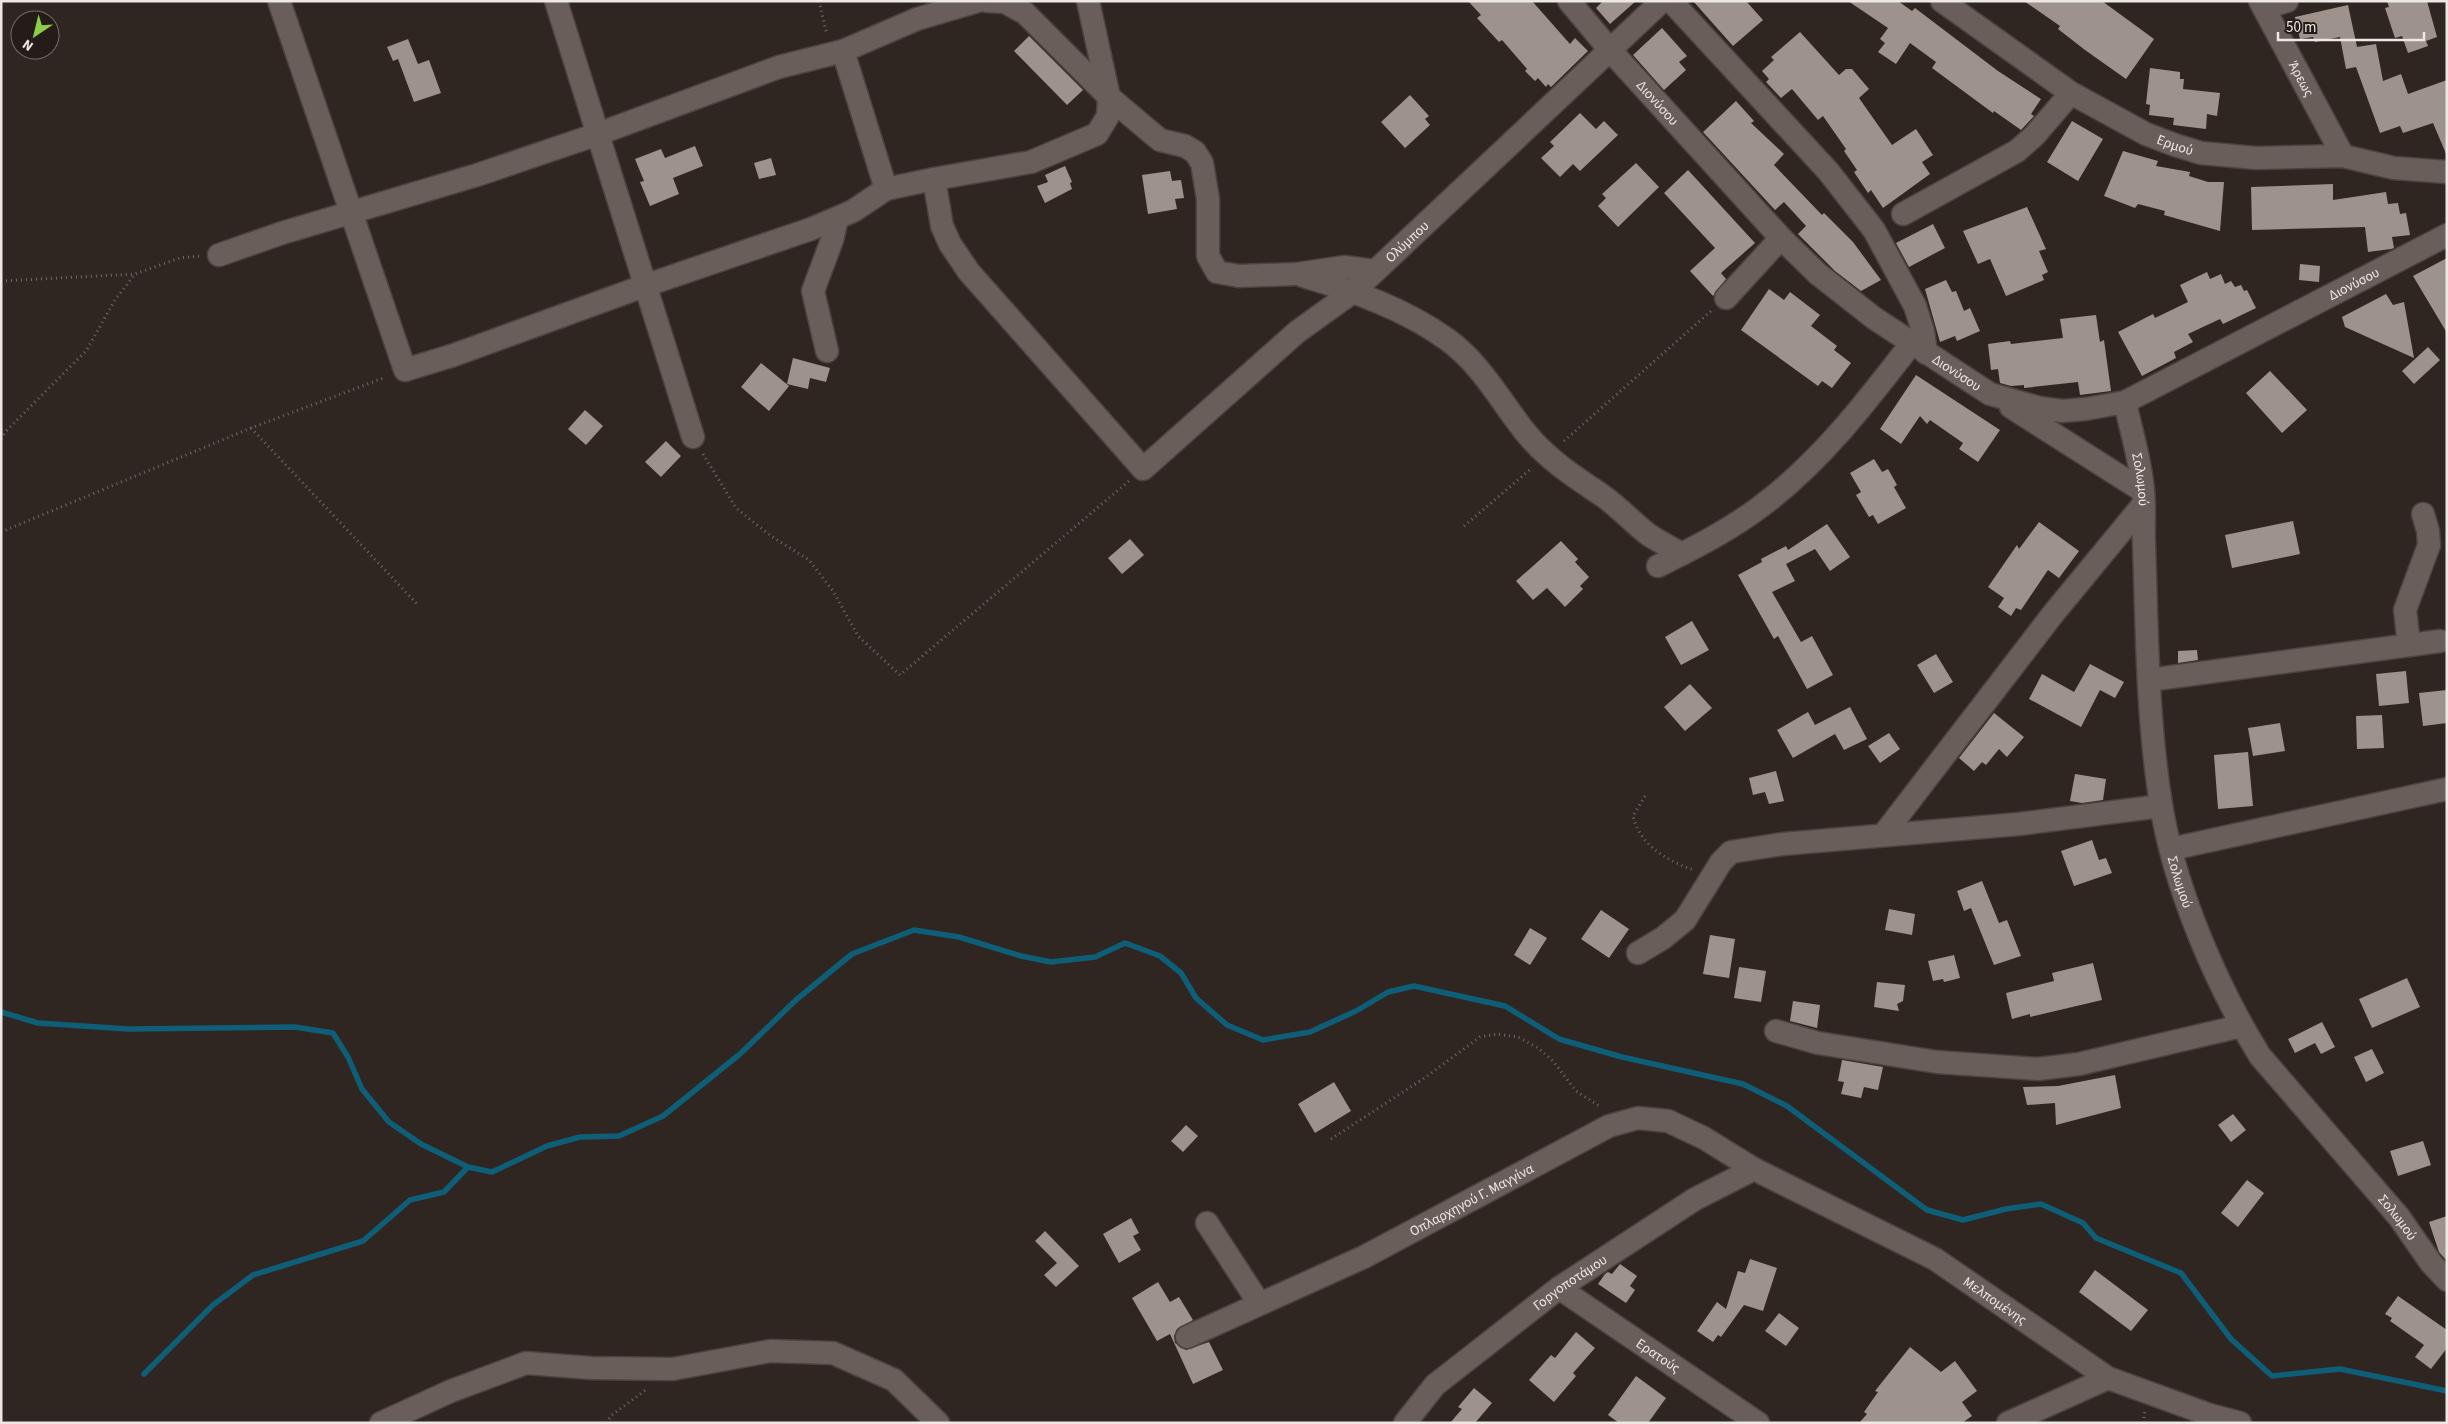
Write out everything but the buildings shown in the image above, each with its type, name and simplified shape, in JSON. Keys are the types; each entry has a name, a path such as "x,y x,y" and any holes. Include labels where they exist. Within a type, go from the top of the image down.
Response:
{"street":[{"path":"279,1 405,370 837,219 853,211 886,189 1031,162 1097,134 1108,116 1109,97 1088,1"},
{"path":"556,1 693,437"},
{"path":"219,255 598,134 779,67 837,52 916,19 978,1"},
{"path":"986,1 1004,2 1025,13 1109,97 1160,140 1185,146 1195,152 1202,163 1208,199 1208,256 1217,272 1239,276 1297,274 1344,267 1374,271"},
{"name":"Διονύσου","path":"1569,1 1610,50 1781,238 1828,283 1919,348 1990,394 2040,408 2062,411 2125,402 2447,235"},
{"name":"Ολύμπου","path":"1143,469 1297,332 1354,291 1662,1"},
{"path":"1658,566 1736,523 1789,484 1919,348 1923,331 1915,306 1874,230 1828,172 1671,1"},
{"name":"Ερμού","path":"1942,1 2072,93 2146,134 2201,153 2256,158 2342,156 2394,168 2447,172"},
{"path":"2262,4 2287,1"},
{"name":"Άρεως","path":"2262,4 2342,156"},
{"path":"837,52 886,189"},
{"path":"1903,214 2017,151 2034,136 2072,93"},
{"path":"934,179 942,226 950,244 969,272 1143,469"},
{"path":"827,351 813,291 832,240 837,219"},
{"path":"1726,298 1781,238"},
{"path":"1297,274 1354,291 1398,311 1449,341 1475,365 1493,386 1527,434 1547,456 1563,470 1604,496 1649,534 1682,554"},
{"path":"1884,834 2143,498 1990,394"},
{"name":"Σολωμού","path":"2125,402 2143,498 2149,680 2153,742 2161,806 2172,849 2196,925 2241,1026 2260,1056 2286,1089 2399,1217 2431,1263 2447,1280"},
{"path":"2409,645 2405,624 2406,610 2429,545 2428,531 2423,514"},
{"path":"2149,680 2440,641"},
{"path":"2172,849 2447,789"},
{"path":"1638,953 1663,938 1685,920 1721,862 1731,852 1783,844 1884,834 2019,824 2161,806"},
{"path":"1776,1031 1818,1043 1937,1062 2038,1069 2079,1064 2241,1026"},
{"name":"Οπλαρχηγού Γ. Μαγγίνα","path":"1187,1337 1364,1257 1609,1126 1622,1122 1638,1118 1668,1121 1704,1138 1754,1169"},
{"name":"Γοργοποτάμου","path":"1406,1423 1435,1385 1560,1288 1695,1199 1754,1169"},
{"name":"Μελπομένης","path":"1754,1169 1935,1258 2108,1378 2210,1415 2240,1423"},
{"path":"1206,1223 1259,1303"},
{"name":"Ερατούς","path":"1560,1288 1758,1423"},
{"path":"381,1423 451,1391 526,1364 592,1368 673,1369 770,1351 833,1353 894,1380 938,1423"},
{"path":"2008,1423 2108,1378"}],"path":[{"path":"819,1 837,52"},
{"path":"1,281 135,274 180,258 219,255"},
{"path":"1,439 6,431 86,351 115,300 135,274"},
{"path":"1464,526 1547,456 1726,298"},
{"path":"1,532 251,428 405,370"},
{"path":"251,428 418,605"},
{"path":"693,437 736,508 771,536 809,560 833,591 858,636 900,675 1143,469"},
{"path":"1644,796 1633,816 1636,830 1650,846 1680,864 1712,877"},
{"path":"1331,1139 1423,1079 1468,1044 1480,1037 1497,1034 1518,1037 1538,1048 1553,1061 1576,1090 1622,1122"},
{"path":"606,1423 612,1415 673,1369"}],"waterway":[{"path":"1,1012 38,1023 128,1029 295,1027 333,1033 348,1057 362,1089 389,1122 421,1144 468,1167 492,1172 547,1146 580,1137 619,1136 663,1116 740,1054 797,999 852,954 914,930 959,937 1021,956 1051,962 1095,957 1125,943 1160,956 1181,973 1196,998 1227,1025 1263,1040 1310,1032 1356,1011 1388,992 1414,986 1505,1006 1559,1039 1622,1057 1743,1084 1787,1106 1927,1210 1963,1220 2006,1209 2041,1204 2083,1223 2096,1238 2181,1273 2231,1339 2272,1376 2340,1369 2447,1391"},
{"path":"144,1374 213,1305 253,1275 363,1241 410,1200 444,1192 468,1167"}]}
